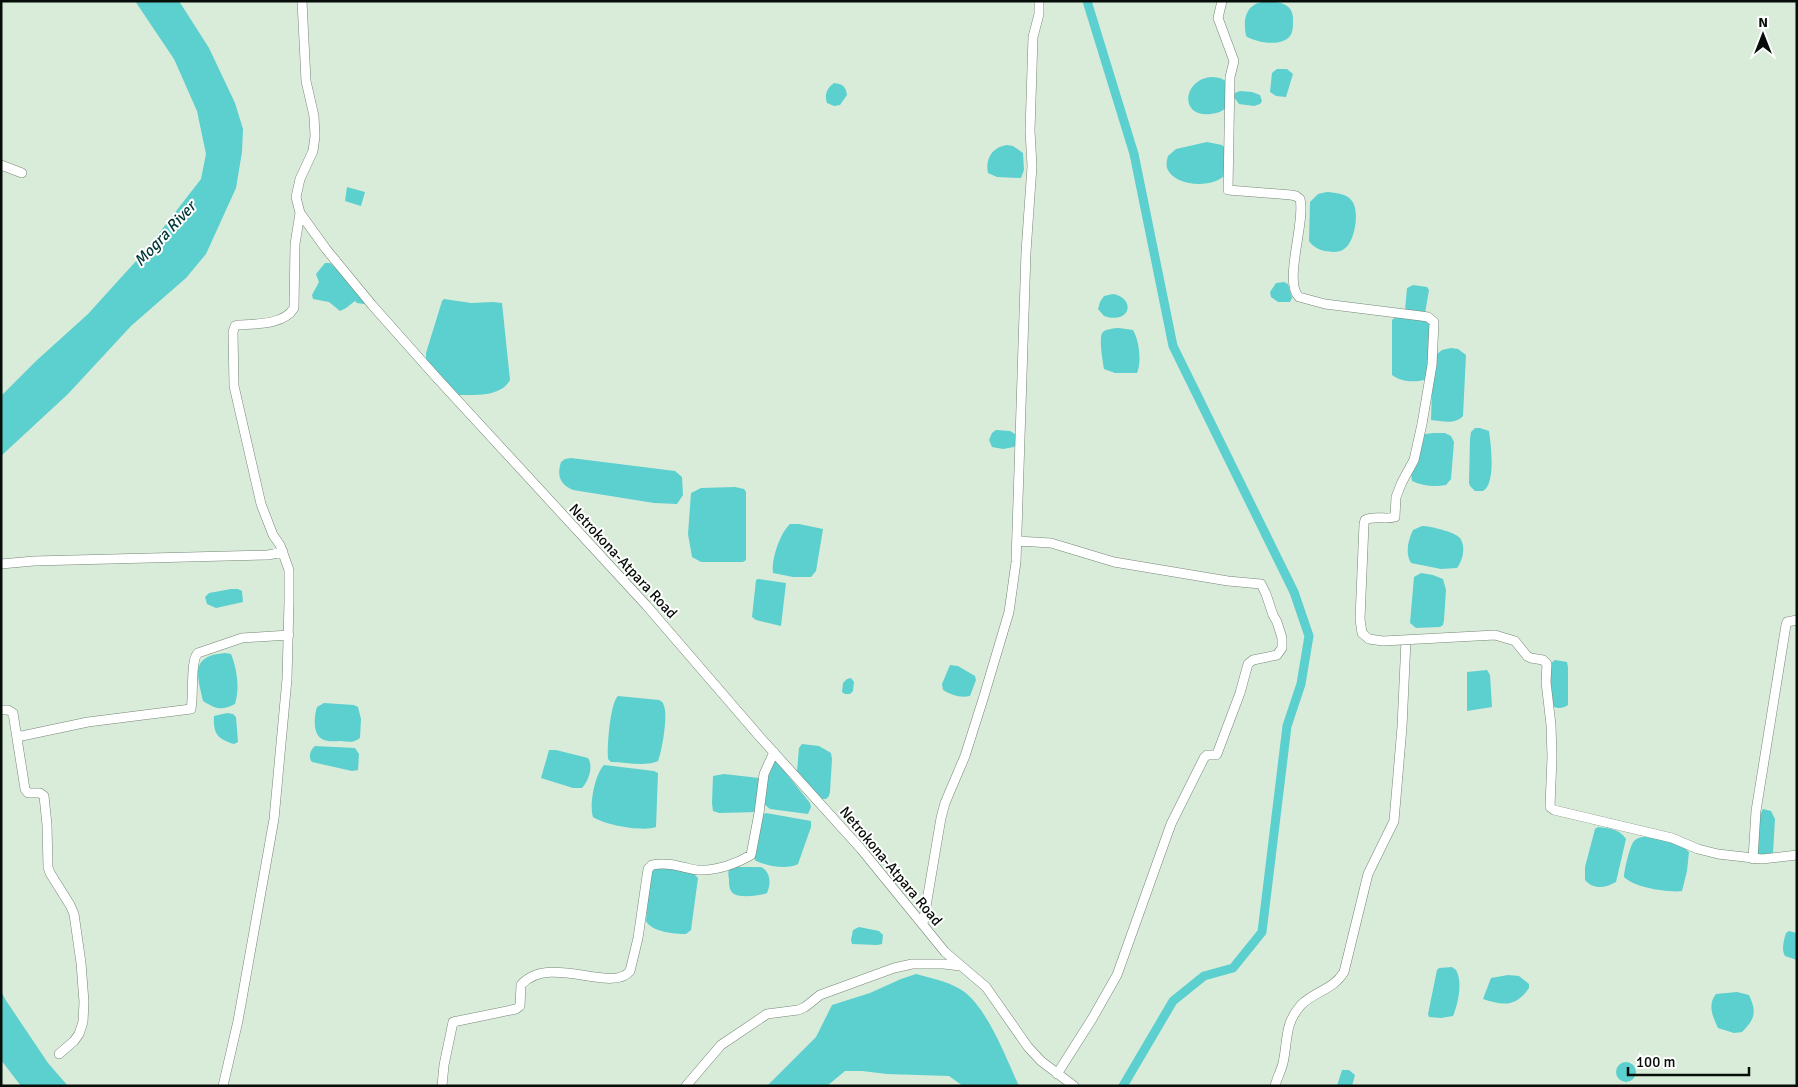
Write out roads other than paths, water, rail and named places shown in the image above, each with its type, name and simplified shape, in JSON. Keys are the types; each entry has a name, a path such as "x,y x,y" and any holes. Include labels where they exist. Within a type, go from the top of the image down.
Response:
{"street":[{"name":"Netrokona-Atpara Road","path":"302,1 306,81 314,116 315,136 313,151 297,187 296,203 300,213 372,304 442,384 646,606 861,849 945,952 986,987 1028,1048 1057,1074 1074,1086"},
{"path":"923,924 941,818 945,803 965,756 1009,612 1016,562 1026,252 1032,166 1030,131 1033,37 1039,14 1039,1"},
{"path":"1222,1 1218,18 1234,61 1230,77 1228,190 1296,196 1300,199 1294,267 1296,294 1299,297 1325,304 1428,317 1434,322 1432,365 1422,424 1414,460 1396,498 1395,517 1370,518 1365,520 1364,524 1360,619 1362,633 1369,639 1383,641 1495,635 1515,641 1527,656 1545,662 1547,664 1546,682 1552,730 1550,807 1554,810 1672,838 1711,852 1754,859 1797,855"},
{"path":"1,165 22,173"},
{"path":"222,1086 238,1021 274,819 287,679 289,635 289,570 283,552 273,534 261,504 234,386 233,332 235,326 238,325 254,324 288,316 294,308 294,244 300,213"},
{"path":"1017,540 1051,544 1114,562 1228,581 1258,583 1264,587 1269,606 1278,622 1283,646 1277,655 1253,660 1248,664 1240,693 1219,751 1217,755 1207,755 1204,758 1171,824 1117,975 1057,1074"},
{"path":"1,564 34,561 268,555 283,552"},
{"path":"1754,859 1756,811 1786,625 1787,622 1797,620"},
{"path":"17,737 88,722 190,709 193,698 194,660 198,653 242,638 289,635"},
{"path":"1275,1086 1283,1064 1288,1027 1295,1012 1312,996 1329,988 1340,979 1344,972 1368,874 1392,828 1397,803 1406,640"},
{"path":"1,710 8,710 13,713 25,789 28,793 40,793 44,796 48,867 72,910 81,963 84,1022 74,1041 59,1054"},
{"path":"442,1086 444,1065 453,1022 516,1009 520,1006 521,985 531,976 557,972 594,978 623,977 630,971 638,938 648,869 652,865 681,866 697,870 720,868 751,856 764,774 774,752"},
{"path":"686,1086 721,1045 767,1014 798,1010 820,995 903,966 912,964 960,966"}],"water":[{"name":"Mogra River","path":"135,1 179,1 209,48 235,103 243,129 242,152 236,188 206,254 186,278 131,326 68,394 1,456 1,396 88,314 146,250 201,179 206,154 197,111 174,59"},
{"path":"1271,1 1284,4 1292,12 1293,27 1290,36 1281,42 1269,43 1246,36 1245,22 1248,11 1257,4"},
{"path":"1277,69 1287,69 1293,74 1286,97 1276,96 1270,92 1272,73"},
{"path":"1213,77 1226,81 1226,108 1211,114 1200,114 1193,110 1189,104 1188,97 1196,83"},
{"path":"834,83 843,86 846,89 847,95 840,105 834,106 827,103 826,94"},
{"path":"1240,91 1260,95 1262,101 1254,106 1239,104 1234,97 1235,93"},
{"path":"1207,142 1222,145 1226,149 1226,174 1213,182 1195,184 1177,179 1171,174 1167,168 1168,156 1176,149"},
{"path":"1007,145 1013,146 1023,153 1024,170 1021,178 997,177 988,173 987,168 991,154 997,148"},
{"path":"347,187 365,192 361,206 345,201"},
{"path":"1327,192 1347,196 1352,201 1356,212 1351,240 1344,249 1337,252 1320,250 1309,241 1310,202 1318,194"},
{"path":"325,263 330,263 342,274 365,302 364,304 355,301 340,311 329,302 313,299 312,295 319,282 316,274"},
{"path":"1284,282 1288,284 1292,298 1290,302 1278,302 1271,297 1270,292 1276,283"},
{"path":"1413,285 1427,287 1429,290 1425,313 1405,310 1407,288"},
{"path":"1113,294 1120,296 1127,305 1125,314 1120,317 1104,316 1098,309 1104,296"},
{"path":"444,299 471,303 502,303 510,380 500,390 487,394 458,395 426,360 426,353"},
{"path":"1397,316 1432,322 1427,379 1409,381 1392,375 1392,320"},
{"path":"1119,328 1133,330 1135,334 1140,357 1137,373 1115,373 1104,369 1101,349 1102,334 1106,330"},
{"path":"1458,349 1466,355 1463,416 1456,421 1431,420 1432,386 1436,355 1442,350"},
{"path":"1475,428 1489,431 1490,437 1490,481 1483,491 1475,491 1469,483 1470,439 1471,432"},
{"path":"996,430 1010,431 1015,434 1017,441 1014,447 1003,449 992,447 989,440 992,433"},
{"path":"1445,433 1451,436 1454,442 1451,479 1446,485 1429,486 1412,481 1411,473 1421,436"},
{"path":"571,458 675,471 682,477 683,495 677,504 654,503 573,490 562,482 559,475 561,462"},
{"path":"735,487 744,489 746,492 746,560 743,562 701,562 692,557 688,534 691,493 701,488"},
{"path":"790,524 823,529 816,571 811,577 793,577 773,573 773,561 777,547 786,528"},
{"path":"1422,526 1436,528 1460,538 1463,545 1463,553 1457,568 1441,569 1411,563 1408,551 1410,538 1413,530"},
{"path":"1421,573 1443,579 1446,590 1444,620 1443,625 1440,627 1416,628 1410,623 1414,577"},
{"path":"756,580 786,583 781,626 756,620 752,617"},
{"path":"231,589 242,591 243,602 216,608 207,604 205,597 209,593"},
{"path":"231,654 233,660 237,679 237,692 235,704 226,708 219,708 203,701 198,675 201,662 214,655"},
{"path":"1555,660 1567,662 1568,667 1568,705 1561,708 1556,708 1550,704 1550,664"},
{"path":"950,665 958,666 975,676 976,680 970,696 956,696 943,690 942,684"},
{"path":"1487,670 1490,675 1492,707 1467,711 1467,672"},
{"path":"851,678 854,682 853,691 850,694 845,694 842,692 843,683"},
{"path":"618,696 659,700 663,703 665,725 658,761 647,764 635,764 611,762 608,759 611,716 615,700"},
{"path":"324,703 354,705 358,707 361,719 360,738 349,742 328,741 320,738 316,730 315,715 317,707"},
{"path":"227,713 233,714 236,717 238,742 234,744 220,737 214,727 214,716"},
{"path":"802,744 819,746 831,753 830,792 826,799 822,799 797,771 799,748"},
{"path":"315,746 355,748 359,754 358,770 352,771 312,762 310,754"},
{"path":"549,750 588,758 590,774 582,788 573,788 541,778"},
{"path":"775,761 810,803 811,807 808,814 770,809 764,804 765,781"},
{"path":"604,765 658,773 656,827 642,829 624,827 606,823 593,817 594,790 598,775"},
{"path":"724,774 759,778 757,812 719,813 713,811 713,776"},
{"path":"1763,809 1771,811 1775,819 1773,853 1763,856 1757,854 1759,816"},
{"path":"766,813 811,821 811,827 798,864 788,867 777,867 761,863 754,858 762,815"},
{"path":"1598,827 1617,831 1626,839 1616,882 1608,886 1596,887 1585,880 1585,867 1595,829"},
{"path":"1646,837 1675,843 1689,852 1682,891 1651,889 1635,884 1624,877 1632,843 1637,839"},
{"path":"670,867 693,873 698,878 691,930 686,934 658,930 646,921 650,878 653,868"},
{"path":"730,867 761,867 764,869 769,878 767,893 750,896 734,894 729,885 728,873"},
{"path":"859,927 879,931 883,935 882,944 852,944 853,930"},
{"path":"1789,931 1797,933 1797,960 1785,956 1784,953 1783,947 1786,933"},
{"path":"1452,967 1456,970 1459,981 1457,1005 1453,1016 1429,1017 1437,970 1439,968"},
{"path":"916,974 949,984 969,996 987,1019 1019,1086 963,1086 949,1076 845,1071 827,1086 767,1086 816,1037 832,1005 870,993"},
{"path":"1508,975 1519,976 1529,984 1529,988 1519,999 1503,1004 1483,999 1491,978"},
{"path":"1,991 48,1063 68,1086 21,1086 1,1060"},
{"path":"1737,992 1749,995 1754,1011 1752,1019 1742,1032 1734,1033 1718,1028 1711,1007 1716,994"},
{"path":"1626,1062 1633,1065 1636,1072 1633,1079 1626,1082 1619,1079 1616,1072 1619,1065"},
{"path":"1342,1070 1349,1070 1355,1075 1352,1086 1337,1086"}],"waterway":[{"path":"1087,1 1134,154 1173,346 1294,592 1309,636 1301,684 1287,726 1262,932 1233,968 1204,976 1173,1001 1123,1086"}]}
